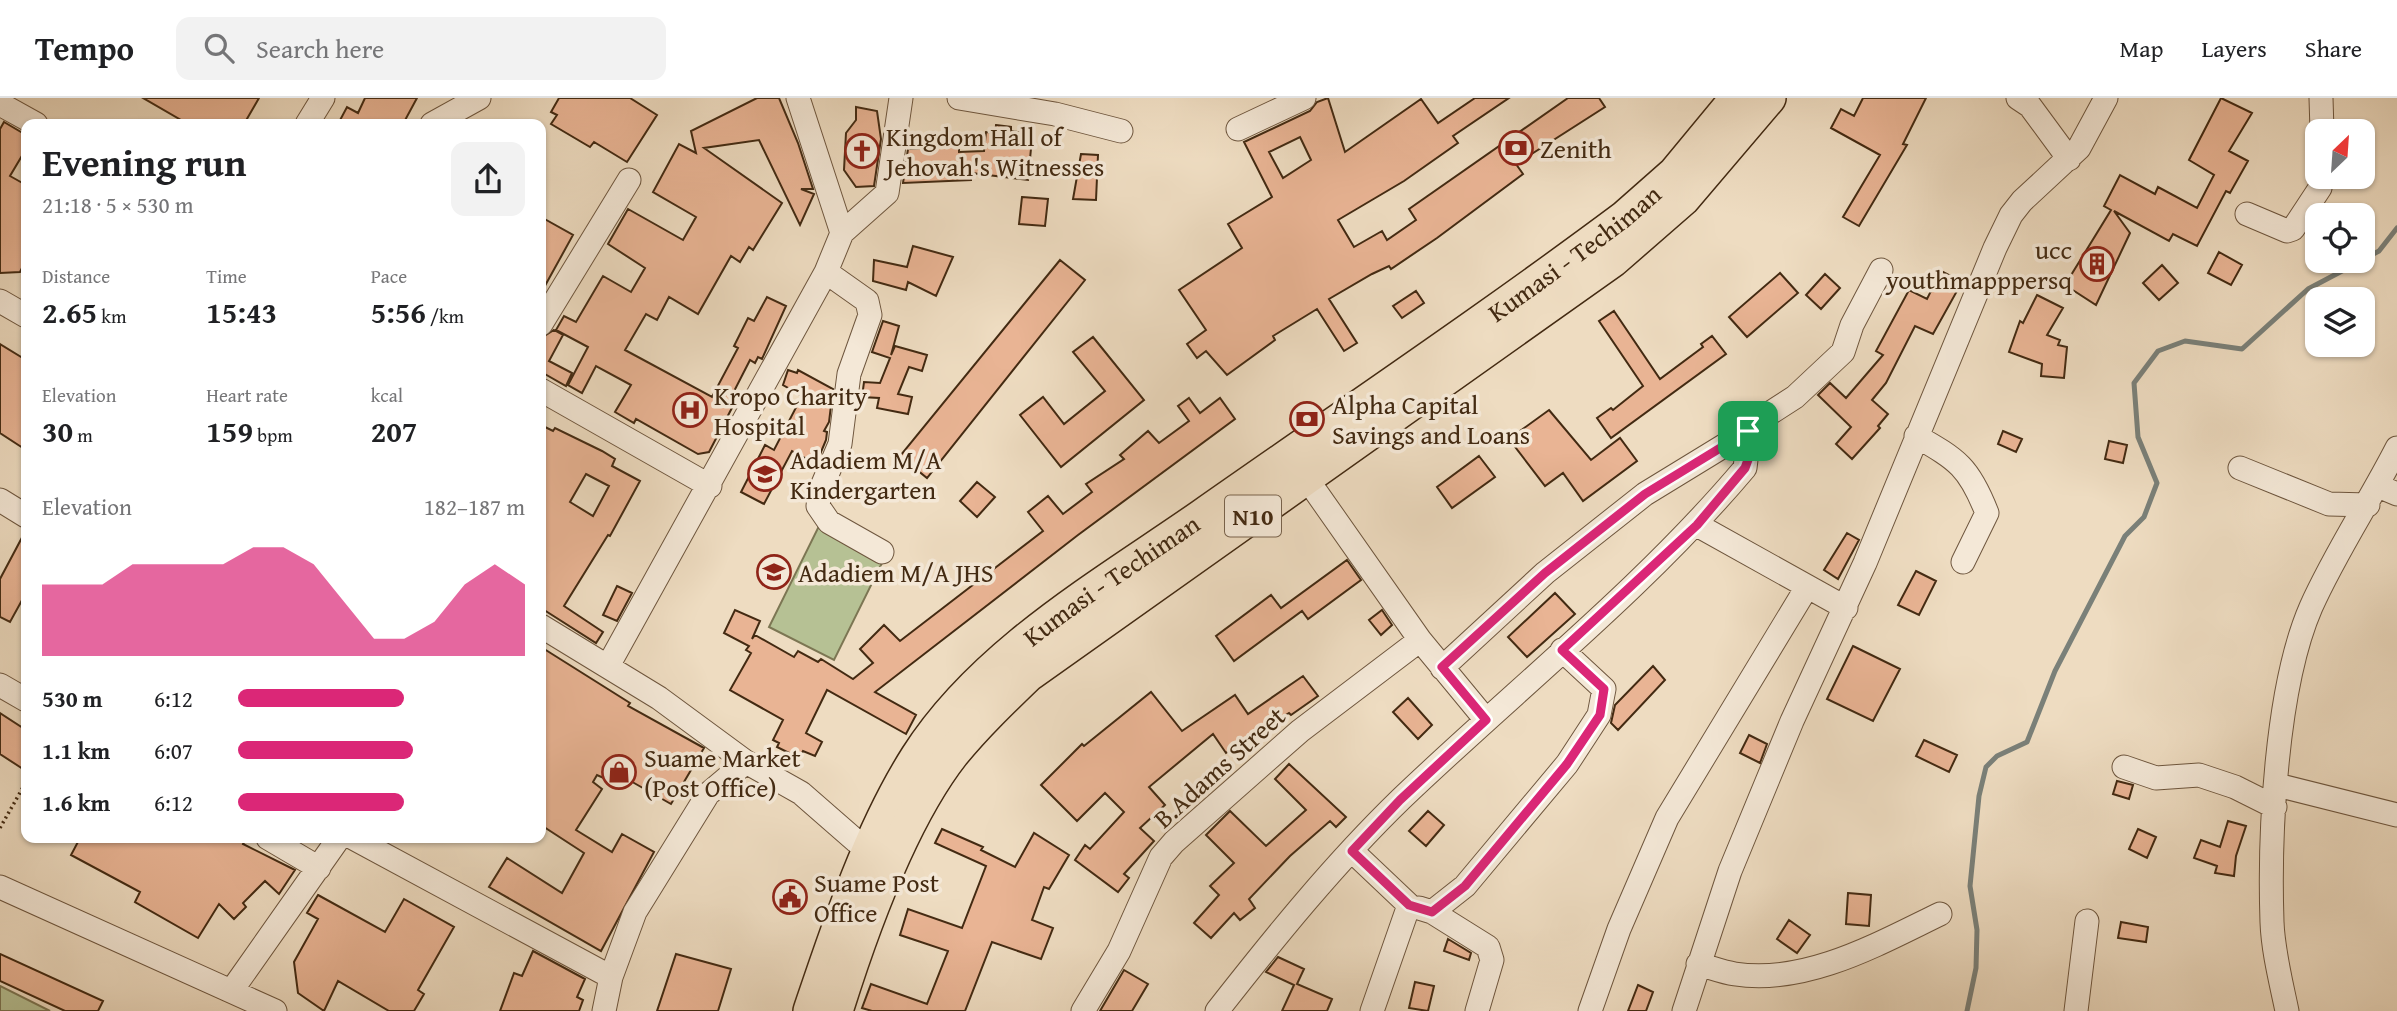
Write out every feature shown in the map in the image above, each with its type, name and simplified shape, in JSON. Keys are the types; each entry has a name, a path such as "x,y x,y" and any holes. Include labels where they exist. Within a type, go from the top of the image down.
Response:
{"highway":[{"name":"Kumasi - Techiman","path":"810,1011 881,858 885,814 917,756 951,710 996,664 1624,218 1675,173 1737,98"},
{"name":"N10","path":"836,1011 881,858 952,754 1028,675 1307,479 1653,228 1719,160 1769,98"}],"street":[{"path":"310,119 323,98"},
{"path":"441,119 479,98"},
{"path":"798,98 842,233"},
{"path":"608,666 710,486 826,272 842,233 887,193 901,98"},
{"path":"959,98 1055,114 1121,131"},
{"path":"1238,128 1304,98"},
{"path":"2018,98 2030,106 2069,159"},
{"path":"1684,1011 1730,871 1782,745 1846,608 2011,215 2079,148 2106,98"},
{"path":"2322,98 2322,119"},
{"path":"0,104 27,119"},
{"path":"546,316 629,180"},
{"path":"2247,214 2287,231 2294,229 2319,189"},
{"path":"1442,667 1545,573 1645,494 1748,431 1754,421 1795,397 1843,352 1852,326 1881,270"},
{"path":"826,272 867,300 870,316 849,374 840,444 820,491 818,506 829,522 882,552"},
{"path":"0,301 21,313"},
{"path":"546,393 710,486"},
{"path":"1217,1011 1291,915 1400,800 1697,525 1745,468 1749,457 1748,431"},
{"path":"1916,436 1955,458 1975,484 1987,513 1963,562"},
{"path":"2287,1011 2272,924 2276,796 2282,729 2298,645 2312,607 2381,495 2397,448"},
{"path":"2239,468 2329,504 2381,495"},
{"path":"1307,479 1420,640 1486,720"},
{"path":"0,500 21,513"},
{"path":"1697,525 1846,608"},
{"path":"1590,1011 1619,929 1668,818 1807,587"},
{"path":"546,629 608,666 746,762 801,793 881,858"},
{"name":"B.Adams Street","path":"1083,1011 1119,951 1161,858 1174,842 1300,731 1420,640"},
{"path":"1432,912 1465,886 1483,865 1567,764 1600,715 1604,689 1562,650"},
{"path":"0,685 21,697"},
{"path":"604,1011 611,977 635,912 708,794 746,762"},
{"path":"2124,767 2156,778 2180,774 2199,775 2235,787 2276,796 2397,815"},
{"path":"276,843 319,868"},
{"path":"232,990 336,843"},
{"path":"362,843 611,977"},
{"path":"1352,851 1409,905 1432,912 1489,947 1492,960 1477,1011"},
{"path":"0,887 275,1011"},
{"path":"1372,1011 1409,905"},
{"path":"1698,964 1734,974 1761,975 1810,970 1886,940 1940,914"},
{"path":"2076,1011 2087,921"}],"path":[{"path":"0,828 21,791"}],"green space":[{"path":"819,526 884,559 834,660 769,627"},
{"path":"0,986 50,1011 0,1011"}],"building":[{"path":"143,98 259,98 247,119 179,119"},
{"path":"365,98 417,98 406,119 341,119 347,107 358,113"},
{"path":"559,98 630,98 657,115 627,162 594,142 590,147 551,124 557,115 551,112"},
{"path":"757,98 779,98 798,143 813,189 801,189 814,194 800,225 759,140 704,148 782,203 753,250 749,247 740,262 731,256 698,314 669,297 657,320 646,314 625,350 712,397 738,348 734,346 748,318 754,321 767,297 786,306 762,359 758,357 755,363 750,360 730,399 735,402 709,452 698,454 636,419 634,423 615,412 631,385 596,366 582,393 568,385 588,347 556,330 564,316 576,322 603,276 631,292 645,268 608,244 628,209 683,240 696,217 653,192 679,144 696,153 691,131"},
{"path":"1328,98 1345,152 1421,99 1438,123 1475,98 1509,98 1453,136 1458,143 1404,181 1338,220 1354,247 1382,231 1387,240 1416,220 1409,209 1568,98 1599,98 1605,107 1516,164 1523,174 1437,238 1391,269 1389,266 1372,274 1329,299 1357,343 1344,351 1317,309 1273,336 1275,340 1227,375 1206,351 1197,358 1187,344 1206,330 1179,290 1242,248 1228,224 1272,197 1244,142 1310,111 1317,102","holes":["1300,137 1311,160 1283,178 1269,152"]},
{"path":"1863,98 1926,98 1903,144 1907,145 1859,226 1843,217 1880,155 1831,128 1841,109 1854,116"},
{"path":"2221,98 2252,113 2229,151 2248,161 2230,193 2226,191 2197,246 2173,234 2169,241 2114,211 2130,233 2096,305 2065,285 2111,210 2104,206 2120,175 2155,194 2158,187 2197,208 2214,175 2189,160"},
{"name":"Kingdom Hall of Jehovah's Witnesses","path":"856,107 877,111 881,139 874,186 856,187 844,170 846,133 856,120"},
{"path":"4,122 21,132 21,157 10,176 21,182 20,272 0,273 0,129"},
{"path":"996,125 1011,127 1011,131 1024,133 1024,137 1032,138 1028,180 971,173 971,180 903,183 908,149 959,146 959,152 984,151 986,132 995,133"},
{"path":"1081,154 1098,155 1096,200 1073,199"},
{"path":"1022,197 1048,199 1045,226 1019,224"},
{"path":"546,220 573,235 546,284"},
{"path":"913,246 953,257 936,296 908,282 906,290 873,281 874,260 907,267"},
{"path":"2219,252 2242,265 2231,285 2208,273"},
{"path":"1060,260 1085,280 927,478 900,456"},
{"path":"2162,265 2178,283 2159,300 2143,283"},
{"path":"1941,271 1962,282 1933,334 1915,326 1886,383 1872,400 1888,414 1878,426 1880,428 1852,459 1836,444 1851,427 1818,395 1830,383 1846,398 1883,355 1876,351 1909,290 1927,299"},
{"path":"1780,273 1798,293 1747,337 1729,317"},
{"path":"1825,274 1840,288 1821,309 1806,295"},
{"path":"1416,291 1424,303 1402,318 1393,306"},
{"path":"2037,295 2063,308 2047,335 2060,340 2058,345 2067,347 2064,378 2041,376 2042,364 2009,352 2020,321 2023,323"},
{"path":"1614,311 1660,379 1703,347 1701,344 1712,336 1726,354 1611,438 1597,418 1611,408 1613,410 1643,386 1599,321"},
{"path":"883,321 899,326 891,355 895,346 927,355 922,371 909,367 898,394 912,397 908,414 877,408 879,398 862,397 864,382 880,383 890,358 872,352"},
{"path":"554,330 563,335 549,361 572,373 566,386 546,375 546,335"},
{"path":"1093,337 1144,400 1061,467 1020,415 1043,397 1064,424 1105,391 1073,352"},
{"path":"0,344 21,357 21,447 0,433"},
{"path":"788,370 797,373 798,370 833,389 829,422 824,431 827,432 826,440 816,464 792,451 764,504 741,492 765,445 774,450 802,396 783,385"},
{"path":"1189,398 1200,413 1220,398 1235,419 1078,535 875,692 916,715 906,734 827,690 806,733 822,742 815,756 803,751 799,758 777,747 779,743 773,740 783,720 730,690 751,653 746,650 749,646 724,633 735,610 760,621 752,639 755,635 794,657 798,651 818,662 821,659 853,679 873,663 860,649 884,625 900,641 1043,531 1028,512 1048,496 1063,514 1092,492 1086,484 1124,459 1120,455 1148,431 1159,443 1189,421 1178,406"},
{"path":"1549,410 1591,460 1620,438 1637,461 1583,501 1563,473 1545,486 1509,439"},
{"path":"546,428 553,431 555,428 602,451 615,459 612,466 640,481 610,536 608,535 564,606 603,632 596,643 546,611","holes":["586,474 609,486 593,516 570,502"]},
{"path":"2003,431 2022,439 2016,452 1998,444"},
{"path":"2109,441 2127,445 2123,463 2105,459"},
{"path":"1479,456 1495,477 1452,508 1437,487"},
{"path":"977,482 995,497 977,517 960,501"},
{"path":"1847,533 1859,540 1838,579 1824,570"},
{"path":"21,539 21,602 10,622 0,617 0,579"},
{"path":"1347,560 1361,580 1308,619 1302,611 1234,661 1216,636 1271,595 1281,608"},
{"path":"1916,571 1936,581 1919,615 1898,605"},
{"path":"617,586 632,593 617,621 603,615"},
{"path":"1555,593 1575,614 1527,657 1508,637"},
{"path":"1382,610 1392,625 1381,635 1369,620"},
{"path":"1853,646 1900,669 1873,721 1827,699"},
{"name":"Suame Market (Post Office)","path":"546,650 630,703 628,706 704,748 671,804 613,771 608,780 597,775 593,782 602,789 576,830 612,852 622,834 654,852 601,951 489,887 507,858 562,893 584,853 546,828"},
{"path":"1653,666 1665,680 1618,730 1611,723 1615,705"},
{"path":"1303,676 1318,696 1226,753 1213,734 1149,787 1165,805 1140,828 1154,841 1124,874 1129,878 1118,892 1075,860 1085,845 1090,849 1124,812 1105,793 1077,821 1041,785 1082,744 1084,746 1151,692 1182,731 1235,695 1248,714"},
{"path":"1408,698 1432,725 1418,739 1393,712"},
{"path":"0,713 21,727 21,768 0,754"},
{"path":"1749,735 1767,744 1760,763 1740,753"},
{"path":"1924,740 1957,755 1949,772 1916,756"},
{"path":"1289,764 1346,817 1336,827 1330,821 1290,856 1249,899 1255,908 1240,920 1234,913 1211,938 1194,923 1219,895 1210,886 1234,863 1206,835 1230,811 1266,846 1306,810 1275,779"},
{"path":"2117,781 2133,785 2129,799 2113,794"},
{"path":"1428,811 1444,825 1426,846 1409,831"},
{"path":"2228,821 2246,826 2236,856 2234,876 2215,873 2217,866 2194,858 2201,840 2220,847"},
{"path":"942,829 983,847 981,850 1015,867 1034,833 1069,855 1049,889 1044,887 1032,920 1053,928 1041,959 992,942 965,1011 872,1011 862,1008 871,984 927,1004 948,951 900,935 908,909 962,928 986,866 935,843"},
{"path":"2138,829 2156,837 2147,858 2129,849"},
{"path":"77,843 244,843 295,870 279,894 265,881 243,903 246,907 234,919 219,904 198,938 135,902 140,892 71,855"},
{"path":"1848,893 1871,895 1869,926 1846,924"},
{"path":"318,895 385,932 404,899 454,927 418,990 424,994 414,1011 389,1011 338,981 324,1011 298,993 294,962 318,919 307,913"},
{"path":"1789,920 1810,935 1797,953 1777,939"},
{"path":"2121,922 2148,927 2146,942 2118,938"},
{"path":"1448,939 1471,953 1469,960 1444,951"},
{"path":"533,951 585,979 577,997 583,1000 579,1011 500,1011 514,973 522,976"},
{"path":"0,954 103,1001 98,1011 65,1011 0,981"},
{"path":"676,954 731,969 718,1011 657,1011"},
{"path":"1278,957 1304,969 1297,984 1332,999 1327,1011 1282,1011 1294,985 1266,972"},
{"path":"1124,970 1148,984 1132,1011 1100,1011"},
{"path":"1415,982 1434,986 1428,1011 1409,1008"},
{"path":"1638,985 1653,992 1646,1011 1628,1011"}],"waterway":[{"path":"2375,253 2397,228"},
{"path":"1967,1011 1976,968 1977,930 1970,886 1979,796 1986,767 1997,756 2027,742 2055,671 2125,536 2144,517 2157,483 2138,437 2134,383 2158,351 2185,341 2242,349 2308,289 2338,273"}],"place":[{"name":"Zenith","path":"1516,148"},
{"name":"Kingdom Hall of Jehovah's Witnesses","path":"862,151"},
{"name":"ucc youthmapppersq","path":"2097,264"},
{"name":"Kropo Charity Hospital","path":"690,410"},
{"name":"Alpha Capital Savings and Loans","path":"1307,419"},
{"name":"Adadiem M/A Kindergarten","path":"765,474"},
{"name":"Adadiem M/A JHS","path":"774,572"},
{"name":"Suame Market (Post Office)","path":"619,772"},
{"name":"Suame Post Office","path":"790,897"}],"route":[{"path":"1748,431 1749,457 1745,468 1697,525 1562,650 1604,689 1600,715 1567,764 1465,886 1432,912 1409,905 1352,851 1400,800 1486,720 1442,667 1545,573 1645,494 1748,431"}]}
